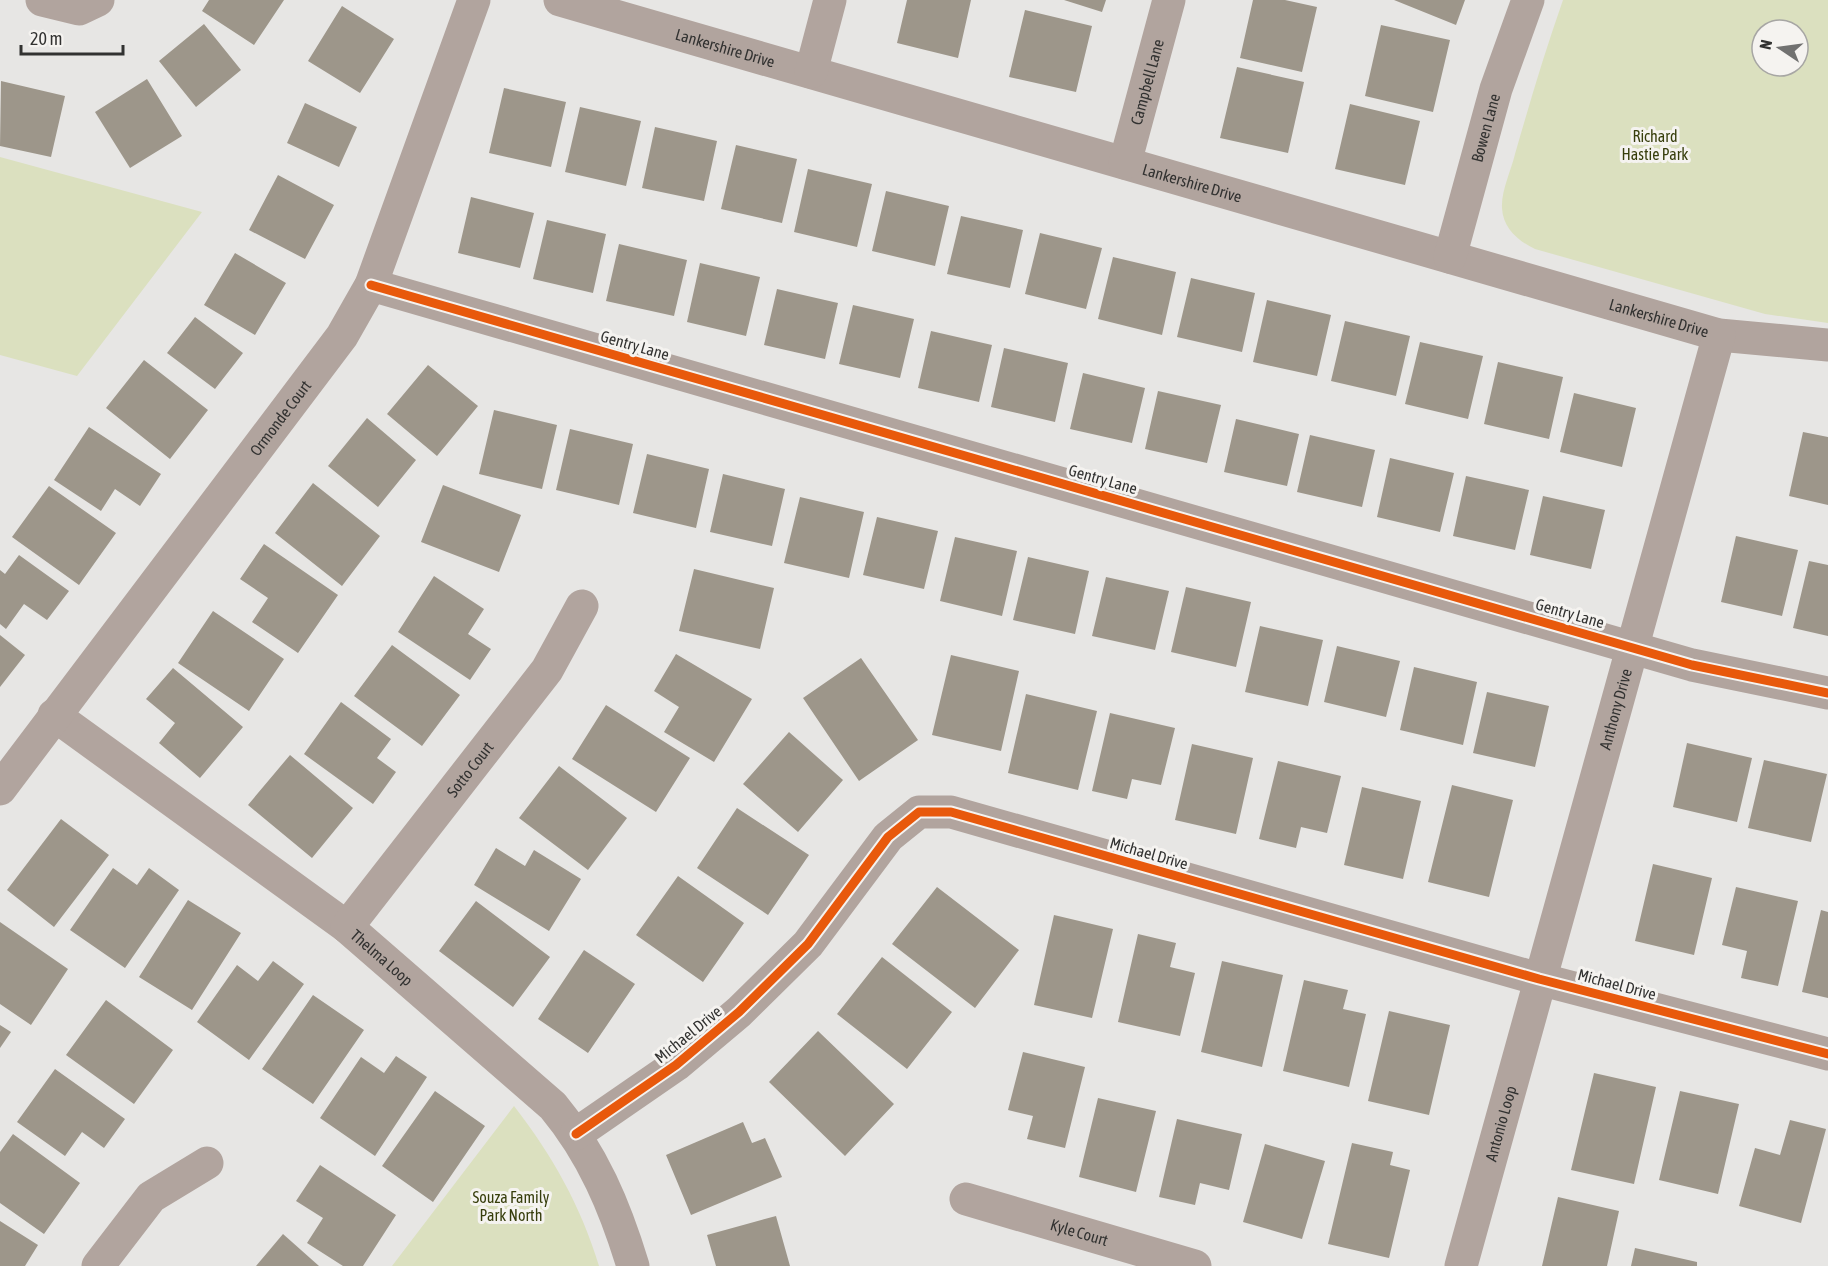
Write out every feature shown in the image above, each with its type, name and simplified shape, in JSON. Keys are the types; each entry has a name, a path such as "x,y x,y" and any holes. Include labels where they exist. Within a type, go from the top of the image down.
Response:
{"street":[{"path":"42,0 79,9 98,0"},
{"name":"Ormonde Court","path":"0,789 342,336 371,285 474,0"},
{"name":"Lankershire Drive","path":"560,0 1719,335 1828,345"},
{"path":"811,72 830,0"},
{"name":"Campbell Lane","path":"1125,164 1169,0"},
{"name":"Bowen Lane","path":"1450,257 1496,89 1528,0"},
{"name":"Gentry Lane","path":"371,285 1633,646 1692,665 1828,693"},
{"name":"Anthony Drive","path":"1539,979 1719,335"},
{"name":"Sotto Court","path":"346,927 547,670 582,606"},
{"name":"Thelma Loop","path":"54,715 346,927 553,1106 576,1134 595,1165 617,1216 633,1266"},
{"name":"Michael Drive","path":"576,1134 676,1065 739,1012 808,944 888,837 919,812 951,812 1539,979 1828,1054"},
{"name":"Antonio Loop","path":"1461,1266 1539,979"},
{"path":"98,1266 151,1197 207,1163"},
{"name":"Kyle Court","path":"966,1199 1195,1266"}],"green space":[{"name":"Richard Hastie Park","path":"1563,0 1828,0 1828,323 1765,314 1535,249 1512,233 1503,215 1503,195"},
{"path":"0,157 202,212 77,376 0,355"},
{"name":"Souza Family Park North","path":"514,1106 541,1143 564,1182 592,1244 599,1266 392,1266"}],"building":[{"path":"209,0 284,0 254,45 202,11"},
{"path":"907,0 971,0 958,58 897,43"},
{"path":"1064,0 1106,0 1102,12"},
{"path":"1253,0 1285,0 1317,7 1302,72 1240,58"},
{"path":"1394,0 1465,0 1456,25"},
{"path":"342,6 394,39 360,93 308,61"},
{"path":"1025,10 1092,26 1076,92 1009,77"},
{"path":"204,24 241,70 196,107 159,61"},
{"path":"1381,25 1450,40 1433,112 1365,96"},
{"path":"1237,67 1304,82 1288,153 1220,138"},
{"path":"147,79 182,136 130,168 95,112"},
{"path":"1,81 65,96 51,157 0,146"},
{"path":"504,88 566,102 551,167 489,153"},
{"path":"305,103 357,127 339,167 287,143"},
{"path":"1350,104 1420,121 1405,185 1335,169"},
{"path":"580,107 641,121 626,186 565,172"},
{"path":"655,127 717,141 704,201 642,188"},
{"path":"736,145 797,159 782,223 721,209"},
{"path":"808,169 872,184 857,247 794,232"},
{"path":"278,175 334,205 305,259 249,230"},
{"path":"886,191 949,206 935,266 872,251"},
{"path":"471,197 534,213 520,268 458,253"},
{"path":"961,216 1023,230 1010,288 947,274"},
{"path":"547,220 606,234 593,293 533,279"},
{"path":"1040,233 1102,248 1086,309 1025,294"},
{"path":"619,244 687,260 674,316 606,301"},
{"path":"235,253 286,283 255,335 204,305"},
{"path":"1113,257 1176,272 1162,335 1098,319"},
{"path":"700,263 760,277 746,336 687,322"},
{"path":"1191,278 1255,293 1242,352 1177,337"},
{"path":"777,289 838,303 825,359 764,345"},
{"path":"1267,300 1331,315 1317,376 1253,362"},
{"path":"853,305 914,319 900,378 839,364"},
{"path":"195,317 243,353 215,389 167,353"},
{"path":"1345,321 1410,336 1396,396 1331,381"},
{"path":"931,331 992,345 979,402 918,388"},
{"path":"1420,342 1483,356 1468,419 1405,404"},
{"path":"1004,348 1068,363 1055,422 991,407"},
{"path":"144,360 208,410 170,459 106,408"},
{"path":"1498,362 1563,377 1549,439 1484,424"},
{"path":"428,365 478,406 437,456 387,414"},
{"path":"1083,373 1145,388 1132,443 1070,429"},
{"path":"1158,391 1221,405 1207,463 1145,449"},
{"path":"1574,393 1636,408 1622,467 1560,452"},
{"path":"494,410 557,425 542,489 479,474"},
{"path":"367,418 416,460 378,507 328,466"},
{"path":"1236,419 1299,434 1287,486 1224,472"},
{"path":"89,427 161,474 140,506 115,489 101,511 54,480"},
{"path":"570,429 633,444 619,505 556,490"},
{"path":"1803,432 1828,437 1828,505 1789,496"},
{"path":"1310,435 1375,450 1362,507 1297,492"},
{"path":"647,454 709,469 696,528 633,513"},
{"path":"1390,458 1454,473 1440,532 1377,517"},
{"path":"723,474 785,489 772,546 710,532"},
{"path":"1466,476 1529,490 1515,550 1453,536"},
{"path":"313,483 380,536 342,586 275,533"},
{"path":"443,485 521,515 499,572 421,542"},
{"path":"49,486 116,533 79,585 12,537"},
{"path":"1543,496 1605,510 1591,569 1530,555"},
{"path":"800,497 864,512 849,578 784,563"},
{"path":"877,517 938,531 924,589 863,575"},
{"path":"1736,536 1798,550 1782,616 1721,602"},
{"path":"955,537 1017,551 1002,616 940,601"},
{"path":"264,544 338,595 298,653 252,622 268,598 240,579"},
{"path":"19,555 69,591 47,620 24,604 6,629 0,624 0,570 5,574"},
{"path":"1028,557 1089,571 1075,634 1013,620"},
{"path":"1809,561 1828,565 1828,636 1793,628"},
{"path":"694,569 774,588 760,649 679,631"},
{"path":"434,576 484,609 468,634 491,649 470,680 398,632"},
{"path":"1106,577 1169,591 1155,650 1092,636"},
{"path":"1186,587 1251,602 1236,667 1171,652"},
{"path":"213,611 284,659 249,711 178,663"},
{"path":"1260,626 1323,640 1308,706 1245,692"},
{"path":"0,635 25,655 0,687"},
{"path":"392,645 460,695 422,746 354,696"},
{"path":"1337,646 1400,661 1386,717 1324,702"},
{"path":"676,654 752,699 714,762 664,732 679,707 654,691"},
{"path":"951,655 1019,671 1001,751 932,735"},
{"path":"861,658 918,740 859,781 803,698"},
{"path":"1414,667 1477,682 1463,745 1400,730"},
{"path":"173,668 243,727 200,778 159,743 175,723 146,699"},
{"path":"1487,692 1549,706 1535,767 1473,753"},
{"path":"1026,694 1097,711 1078,790 1008,773"},
{"path":"341,702 391,739 377,758 396,772 373,804 304,754"},
{"path":"606,705 690,758 656,812 572,759"},
{"path":"1110,713 1175,728 1161,785 1132,779 1127,799 1092,791"},
{"path":"789,732 843,780 798,832 743,784"},
{"path":"1687,743 1752,758 1737,822 1673,807"},
{"path":"1192,744 1253,758 1236,834 1175,820"},
{"path":"290,755 353,808 312,858 248,805"},
{"path":"1764,760 1827,774 1811,842 1748,828"},
{"path":"1278,761 1341,776 1327,833 1301,827 1296,848 1259,839"},
{"path":"559,766 627,818 588,870 519,818"},
{"path":"1452,785 1513,800 1489,897 1428,882"},
{"path":"1362,787 1421,801 1403,879 1344,865"},
{"path":"737,808 809,855 768,915 697,868"},
{"path":"61,819 109,855 54,927 7,890"},
{"path":"496,848 525,866 534,850 581,879 549,931 474,885"},
{"path":"1653,864 1712,878 1694,955 1635,941"},
{"path":"113,868 137,885 149,868 179,890 125,968 70,930"},
{"path":"678,876 744,923 703,982 636,935"},
{"path":"937,887 1019,950 975,1008 892,944"},
{"path":"1736,887 1798,901 1778,986 1741,978 1747,951 1722,945"},
{"path":"188,900 241,933 192,1010 139,977"},
{"path":"476,901 550,957 513,1007 439,951"},
{"path":"1821,910 1828,912 1828,998 1802,992"},
{"path":"1054,915 1113,929 1092,1018 1034,1005"},
{"path":"0,922 68,969 31,1025 0,1004"},
{"path":"1138,934 1176,943 1170,967 1195,973 1180,1036 1118,1022"},
{"path":"584,950 635,984 588,1053 538,1019"},
{"path":"882,957 952,1012 907,1069 837,1014"},
{"path":"273,961 304,984 249,1060 197,1022 237,965 258,981"},
{"path":"1222,961 1283,975 1262,1067 1201,1052"},
{"path":"1304,980 1348,990 1343,1009 1366,1014 1349,1087 1283,1071"},
{"path":"313,995 364,1030 313,1104 262,1069"},
{"path":"106,1000 173,1050 134,1104 66,1055"},
{"path":"1389,1011 1450,1025 1429,1115 1368,1101"},
{"path":"0,1025 11,1032 0,1048"},
{"path":"818,1031 894,1104 845,1156 769,1082"},
{"path":"1023,1052 1085,1067 1065,1148 1027,1139 1033,1116 1008,1110"},
{"path":"396,1056 427,1077 375,1156 320,1118 361,1057 384,1073"},
{"path":"55,1069 125,1119 104,1148 82,1132 65,1156 17,1122"},
{"path":"1594,1073 1656,1087 1634,1184 1571,1170"},
{"path":"435,1091 485,1126 433,1202 382,1166"},
{"path":"1680,1091 1739,1104 1718,1194 1659,1180"},
{"path":"1098,1098 1156,1111 1136,1192 1079,1177"},
{"path":"1177,1119 1242,1134 1229,1190 1200,1183 1195,1205 1159,1197"},
{"path":"1790,1120 1826,1129 1801,1223 1739,1206 1755,1148 1780,1155"},
{"path":"743,1122 752,1143 765,1138 782,1177 691,1215 666,1155"},
{"path":"13,1134 80,1183 44,1234 0,1203 0,1152"},
{"path":"1352,1143 1393,1152 1390,1165 1410,1170 1389,1258 1328,1244"},
{"path":"1265,1144 1325,1161 1302,1239 1243,1222"},
{"path":"320,1165 396,1215 363,1266 343,1266 307,1243 323,1218 296,1201"},
{"path":"1558,1197 1619,1211 1607,1266 1542,1266"},
{"path":"776,1216 790,1266 716,1266 707,1235"},
{"path":"0,1221 38,1245 25,1266 0,1266"},
{"path":"283,1234 319,1266 256,1266"},
{"path":"1635,1248 1697,1262 1697,1266 1631,1266"}],"cycle path":[{"path":"371,285 1692,665 1828,693"},
{"path":"576,1134 676,1065 739,1012 808,944 888,837 919,812 951,812 1539,979 1828,1054"}]}
